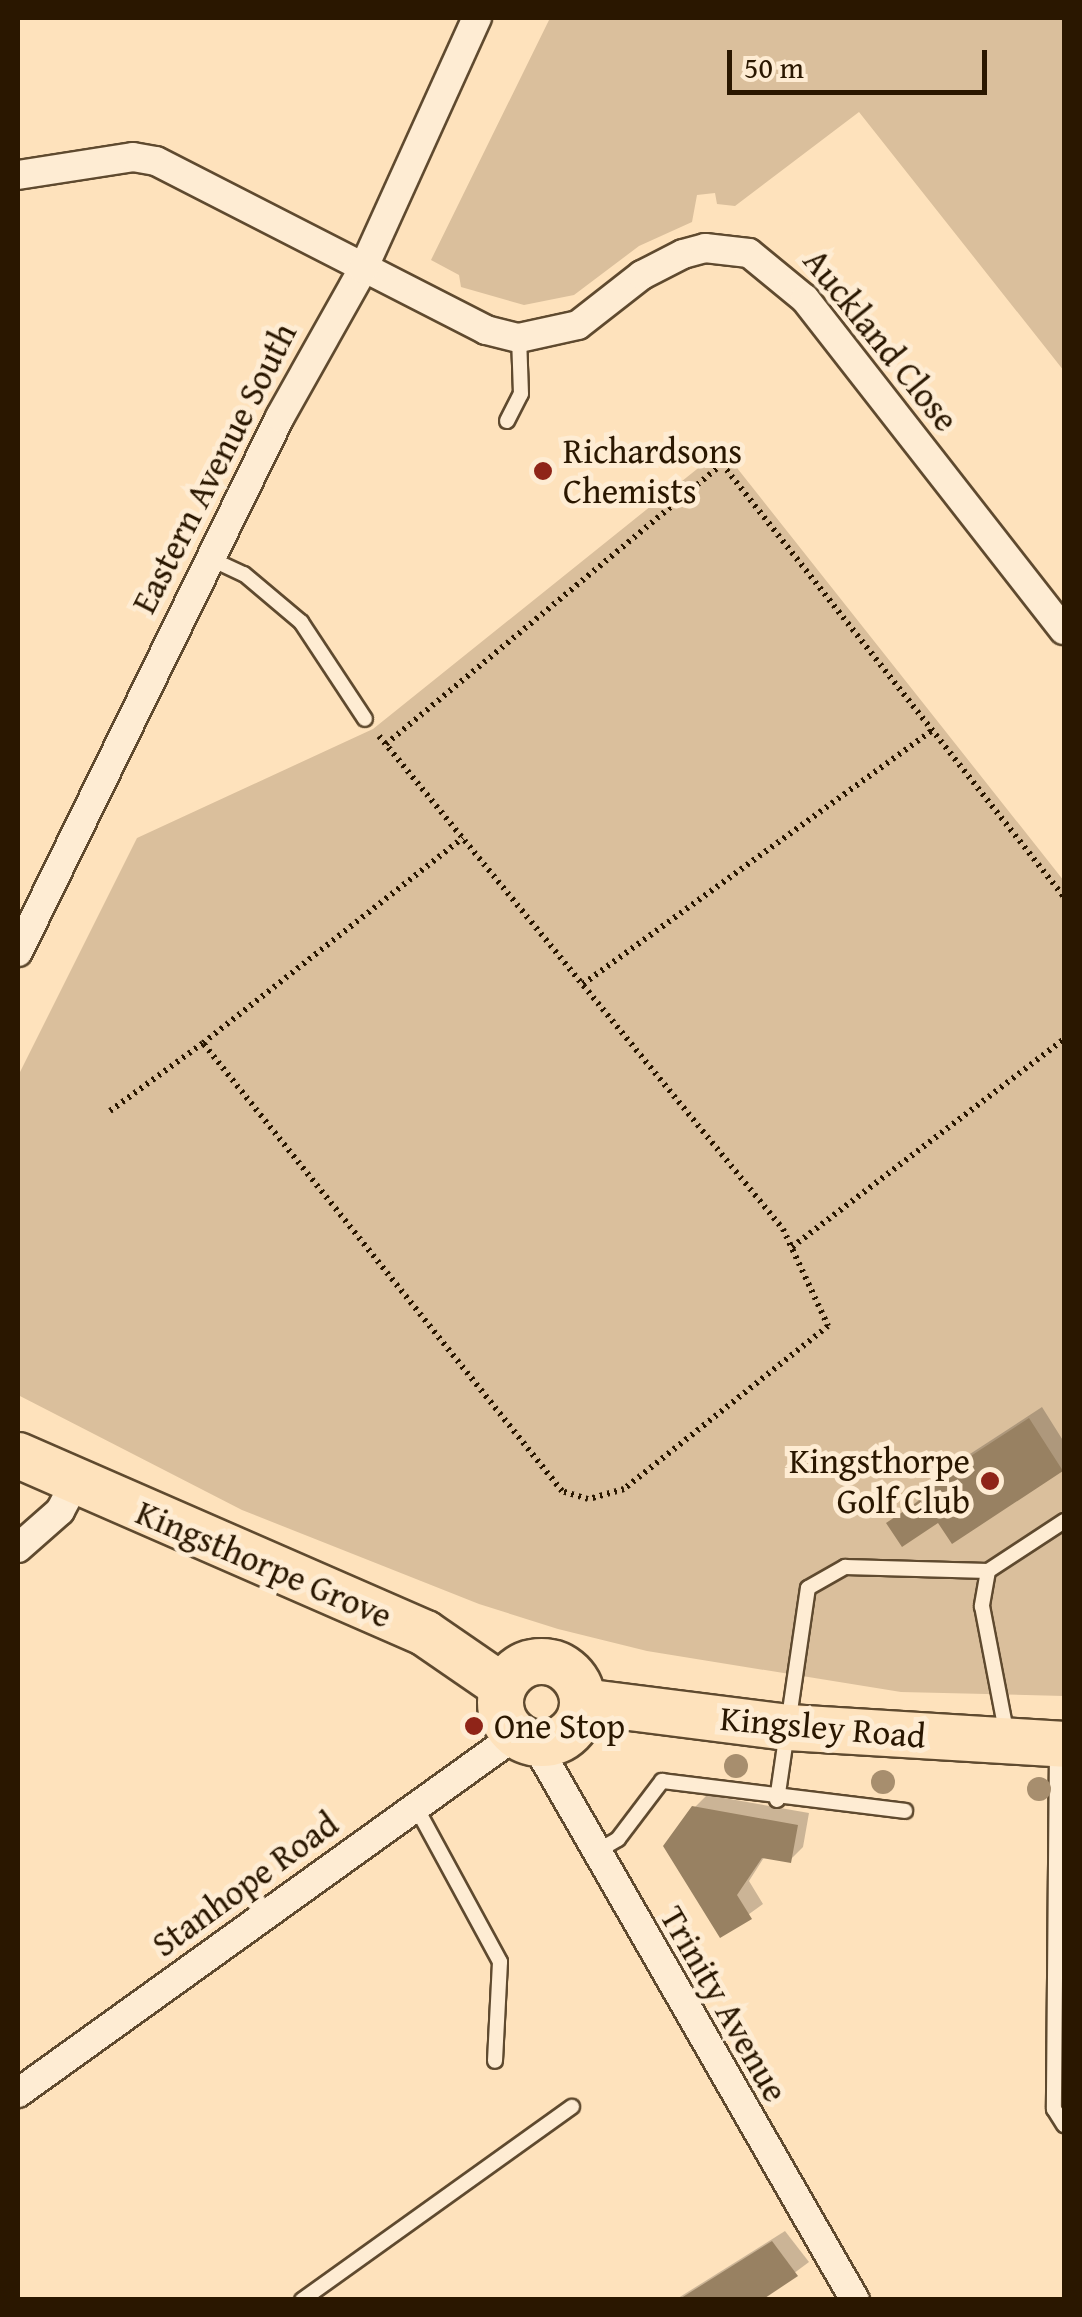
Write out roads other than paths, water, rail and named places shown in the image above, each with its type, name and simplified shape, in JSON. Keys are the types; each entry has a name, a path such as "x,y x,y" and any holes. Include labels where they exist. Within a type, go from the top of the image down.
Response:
{"main road":[{"name":"Kingsthorpe Grove","path":"18,1455 425,1634 502,1686"},
{"path":"544,1661 565,1669 582,1701 569,1732 526,1739 500,1711 502,1686 517,1668 544,1661"},
{"name":"Kingsley Road","path":"582,1701 788,1728 1061,1744"}],"street":[{"name":"Eastern Avenue South","path":"18,952 208,558 362,269 477,18"},
{"path":"18,174 133,157 156,161 486,330 519,338"},
{"name":"Auckland Close","path":"519,338 578,325 642,274 683,254 749,253 805,299 1064,630"},
{"path":"18,1548 60,1512 75,1483"},
{"name":"Stanhope Road","path":"18,2094 416,1807 526,1739"},
{"name":"Trinity Avenue","path":"526,1739 845,2296"}],"lane":[{"path":"506,422 521,394 519,338"},
{"path":"208,558 244,574 300,622 366,720"},
{"path":"777,1800 808,1588 845,1567 988,1571 1064,1522"},
{"path":"988,1571 982,1606 1008,1742"},
{"path":"1061,1744 1054,2109 1064,2126"},
{"path":"594,1853 618,1839 662,1782 777,1800 904,1810"},
{"path":"416,1807 500,1962 496,2061"},
{"path":"302,2300 572,2107"}],"place":[{"name":"Richardsons Chemists","path":"543,471"},
{"name":"Kingsthorpe Golf Club","path":"990,1481"},
{"name":"One Stop","path":"474,1726"}]}
